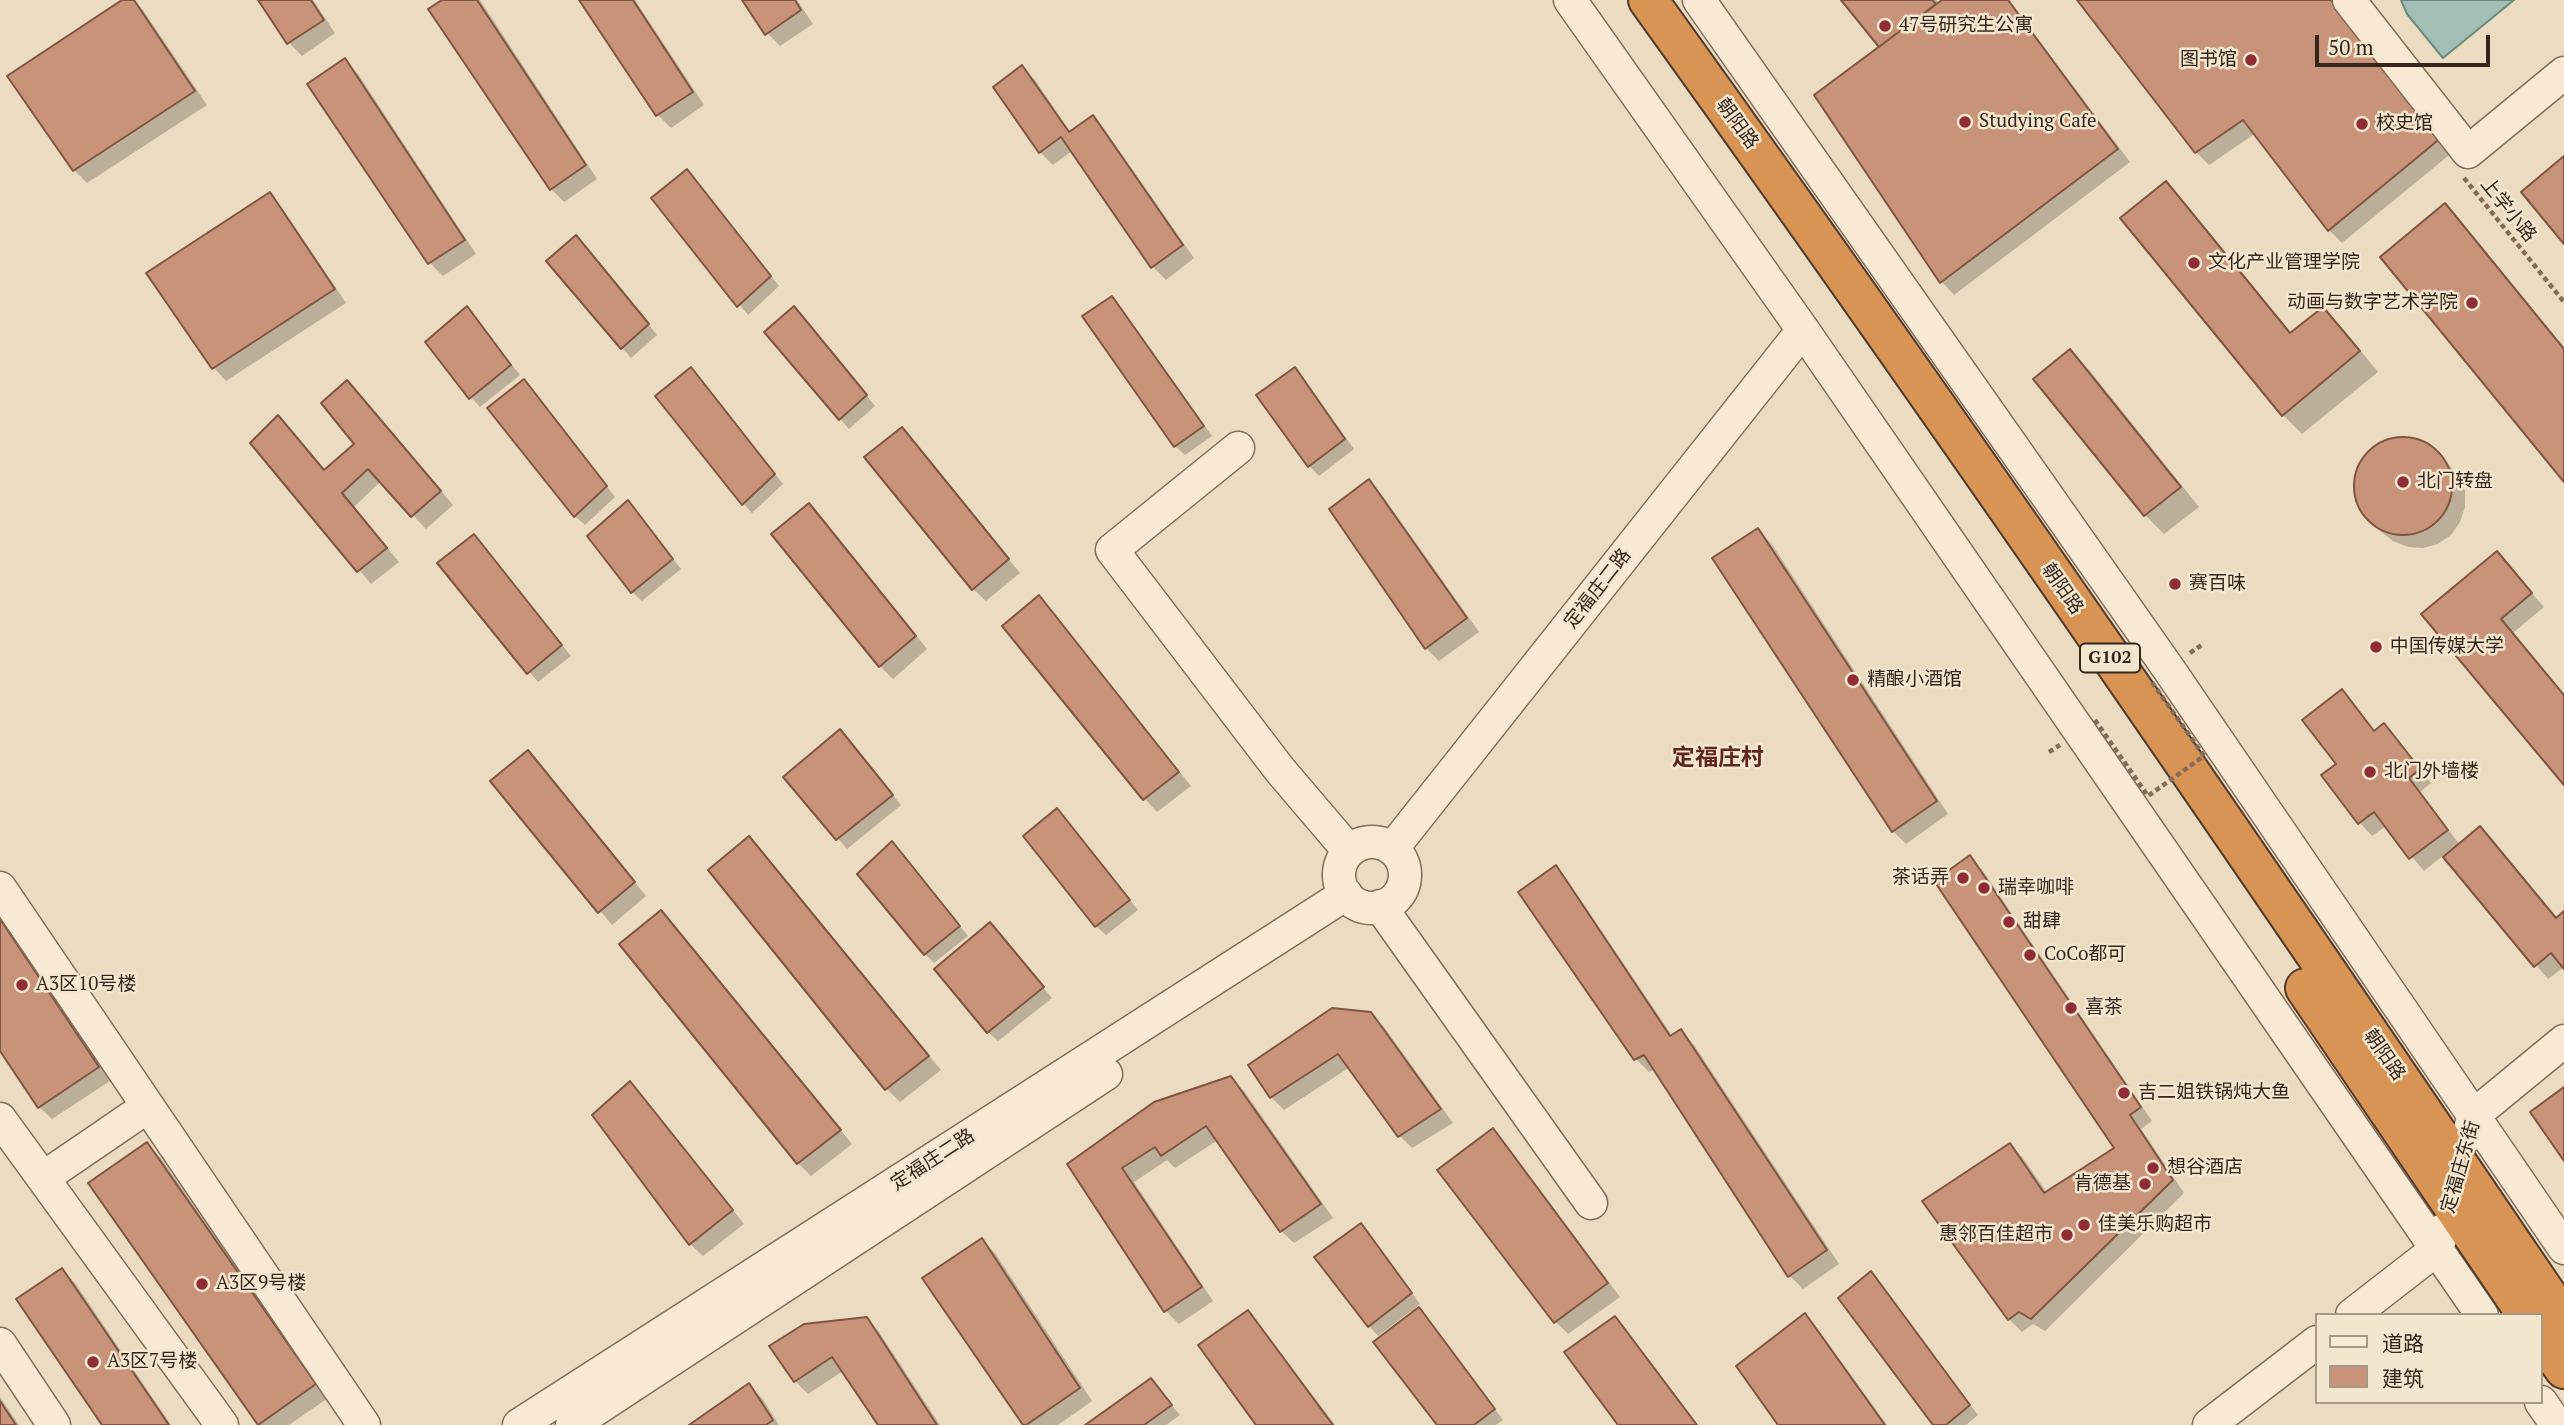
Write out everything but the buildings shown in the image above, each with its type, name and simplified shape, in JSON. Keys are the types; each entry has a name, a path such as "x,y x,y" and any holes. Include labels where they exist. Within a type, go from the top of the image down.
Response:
{"highway":[{"name":"朝阳路","path":"1619,0 1767,206 2094,676 2526,1313"},
{"name":"朝阳路","path":"1648,0 1779,182 2119,671 2564,1320"},
{"path":"2543,1339 2564,1369"}],"street":[{"path":"1570,0 1803,330 2481,1313"},
{"name":"朝阳路","path":"1699,0 2160,657 2564,1248"},
{"path":"2349,0 2468,152 2564,72"},
{"name":"定福庄二路","path":"519,1425 1363,902 1395,898 1404,882 1404,865 1392,849 1803,330"},
{"path":"1238,448 1112,550 1280,771 1349,851"},
{"path":"1392,849 1374,842 1360,844 1349,851 1342,862 1339,876 1363,902 1591,1203"},
{"path":"0,888 364,1425"},
{"name":"定福庄二路","path":"572,1425 1363,902"},
{"name":"定福庄东街","path":"2437,1250 2474,1115 2564,1041"},
{"path":"43,1178 147,1107"},
{"path":"0,1119 222,1425"},
{"path":"2355,1313 2437,1250"},
{"path":"2209,1425 2316,1343"},
{"path":"0,1345 54,1425"},
{"path":"2542,1404 2557,1425"}],"path":[{"name":"上学小路","path":"2456,169 2564,302"},
{"path":"2095,720 2148,796 2204,756 2151,681"}],"shaded area":[{"path":"2401,0 2514,0 2443,58 2407,14"}],"place":[{"name":"47号研究生公寓","path":"1885,26"},
{"name":"图书馆","path":"2251,60"},
{"name":"Studying Cafe","path":"1965,122"},
{"name":"校史馆","path":"2362,124"},
{"name":"文化产业管理学院","path":"2194,263"},
{"name":"动画与数字艺术学院","path":"2472,303"},
{"name":"北门转盘","path":"2403,482"},
{"name":"赛百味","path":"2175,584"},
{"name":"中国传媒大学","path":"2376,647"},
{"name":"精酿小酒馆","path":"1853,680"},
{"name":"北门外墙楼","path":"2370,772"},
{"name":"茶话弄","path":"1963,878"},
{"name":"瑞幸咖啡","path":"1984,888"},
{"name":"甜肆","path":"2009,922"},
{"name":"CoCo都可","path":"2030,955"},
{"name":"A3区10号楼","path":"22,985"},
{"name":"喜茶","path":"2071,1008"},
{"name":"吉二姐铁锅炖大鱼","path":"2124,1093"},
{"name":"想谷酒店","path":"2153,1168"},
{"name":"肯德基","path":"2145,1184"},
{"name":"佳美乐购超市","path":"2084,1225"},
{"name":"惠邻百佳超市","path":"2067,1235"},
{"name":"A3区9号楼","path":"202,1284"},
{"name":"A3区7号楼","path":"93,1362"}],"district":[{"name":"定福庄村","path":"1718,758"}]}
